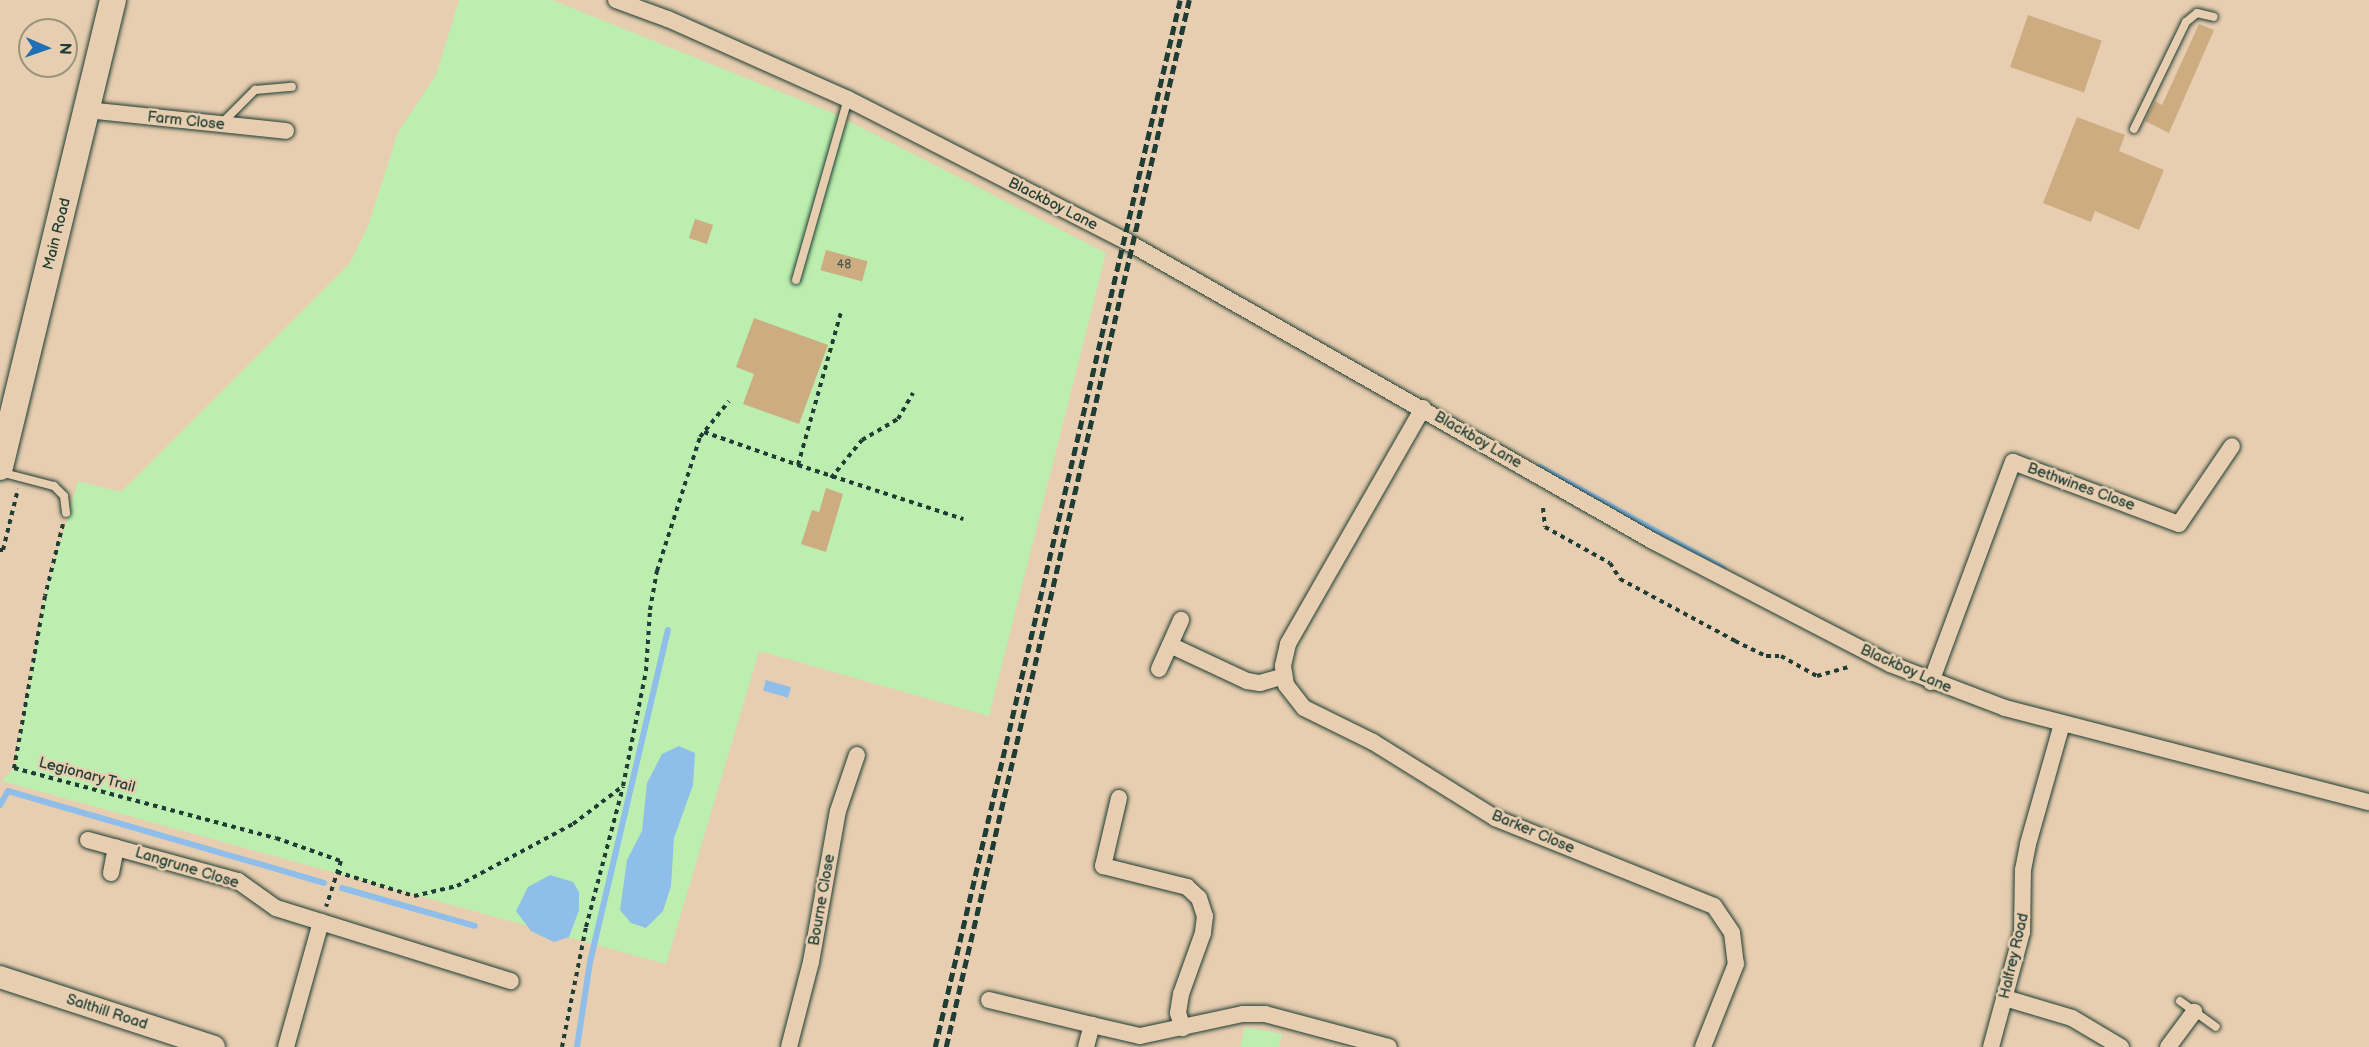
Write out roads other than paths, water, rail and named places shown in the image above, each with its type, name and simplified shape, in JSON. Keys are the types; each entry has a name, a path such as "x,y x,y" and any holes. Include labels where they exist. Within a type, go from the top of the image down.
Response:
{"main road":[{"name":"Main Road","path":"5,463 113,0"}],"street":[{"name":"Blackboy Lane","path":"616,0 668,19 848,99 1132,244 1741,589 1931,682 2062,724 2369,802"},
{"name":"Farm Close","path":"87,110 286,132"},
{"path":"1170,645 1246,681 1260,683 1284,676 1284,657 1298,625 1423,408"},
{"name":"Bethwines Close","path":"1931,682 2013,462 2179,524 2232,446"},
{"path":"1159,669 1181,620"},
{"name":"Barker Close","path":"1284,676 1291,695 1304,708 1373,742 1495,818 1705,901 1719,912 1732,933 1736,964 1703,1047"},
{"name":"Halfrey Road","path":"1990,1047 2005,998 2024,920 2027,853 2062,724"},
{"name":"Bourne Close","path":"789,1047 811,962 838,811 857,755"},
{"path":"1119,798 1104,866 1187,887 1199,898 1205,916 1203,933 1181,994 1178,1012 1183,1028"},
{"name":"Langrune Close","path":"87,840 238,881 276,908 511,981"},
{"name":"Langrune Close","path":"111,873 116,847"},
{"path":"286,1047 321,922"},
{"name":"Salthill Road","path":"0,977 180,1042 214,1047"},
{"path":"2005,998 2072,1018 2121,1047"},
{"path":"989,1000 1140,1036 1243,1014 1265,1014 1389,1047"},
{"path":"2168,1047 2194,1012"},
{"path":"1086,1047 1092,1025"}],"lane":[{"path":"2134,129 2186,22 2197,13 2214,17"},
{"path":"221,124 255,90 292,87"},
{"path":"796,280 848,99"},
{"path":"5,463 54,486 64,496 66,513"},
{"path":"2180,1001 2216,1027"}],"water":[{"path":"766,680 791,687 788,698 763,691"},
{"path":"679,746 695,753 693,785 674,838 671,886 663,911 646,928 631,923 620,910 627,860 642,831 647,783 662,754"},
{"path":"550,875 573,882 579,892 579,910 569,937 554,942 531,931 516,911 528,887"}],"waterway":[{"path":"1540,467 1723,568"},
{"path":"577,1047 590,962 668,630"},
{"path":"0,805 8,791 324,883"},
{"path":"342,888 475,926"}],"railway":[{"path":"935,1047 1180,0"},
{"path":"946,1047 1189,0"}]}
